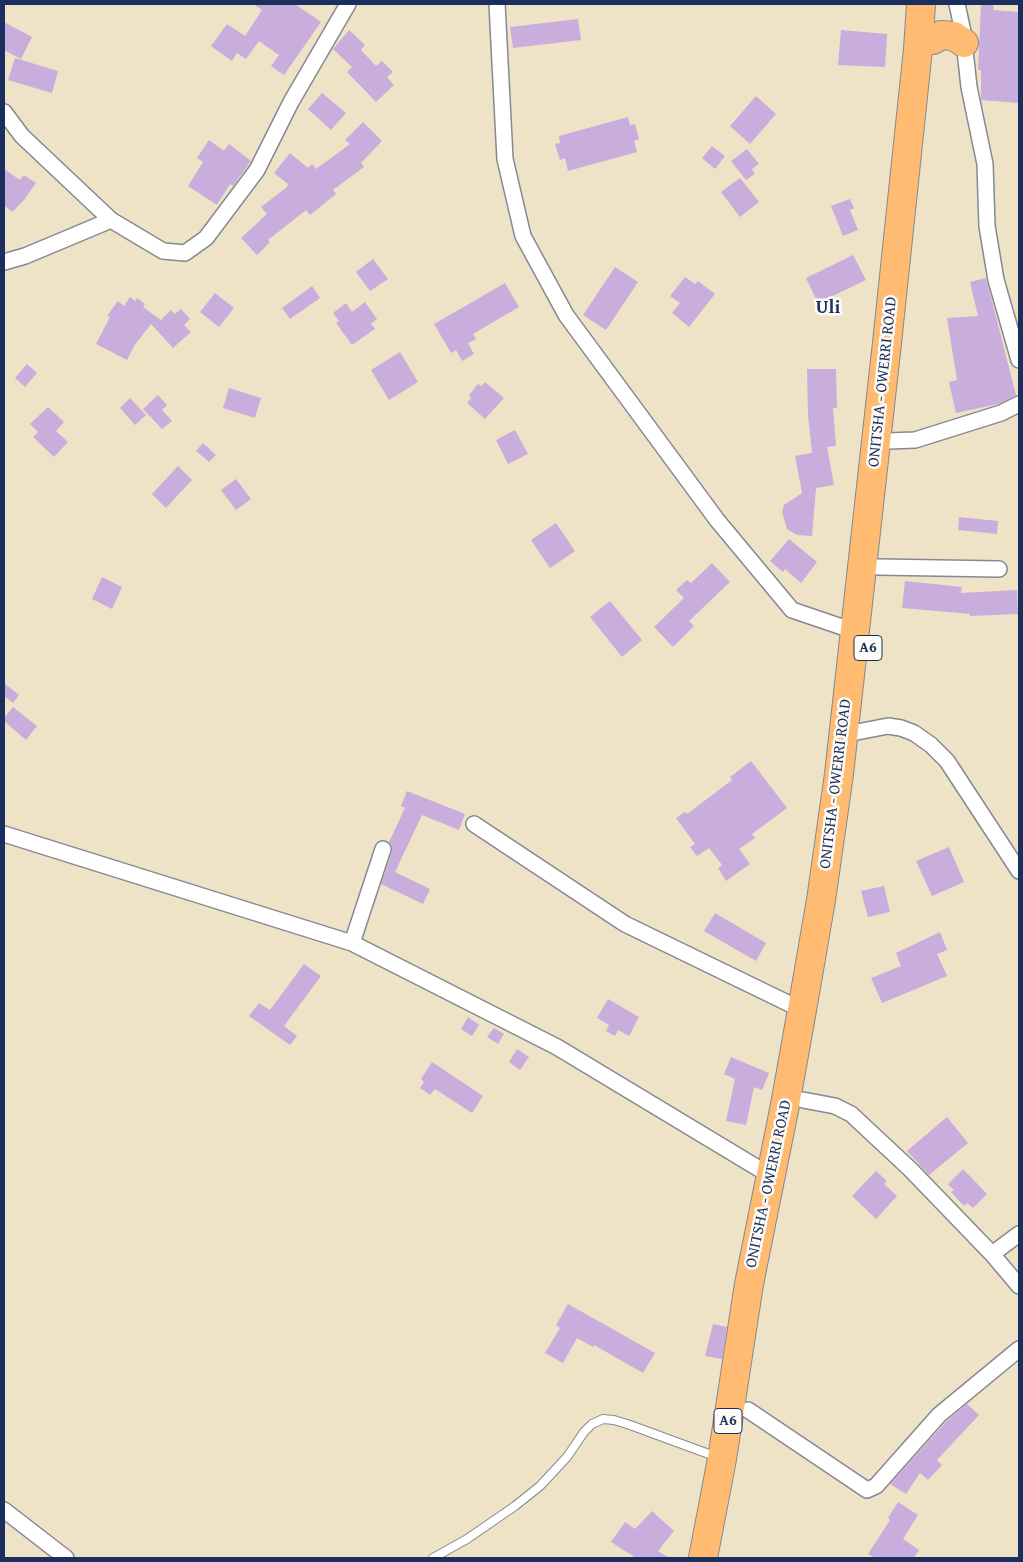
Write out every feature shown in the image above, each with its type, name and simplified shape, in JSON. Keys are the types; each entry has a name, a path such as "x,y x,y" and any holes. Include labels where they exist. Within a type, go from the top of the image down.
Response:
{"highway":[{"name":"ONITSHA - OWERRI ROAD","path":"703,1558 722,1459 749,1284 786,1106 839,774 890,323 921,4"},
{"name":"ONITSHA - OWERRI ROAD","path":"722,1558 748,1410 763,1287 803,1100 857,732 878,567 889,441 936,4"},
{"path":"933,40 941,35 954,36 964,43"}],"street":[{"path":"4,112 22,136 112,220 163,251 185,252 206,238 257,170 292,102 348,4"},
{"path":"497,4 505,159 523,236 566,315 717,520 792,610 854,631"},
{"path":"957,4 969,87 985,164 987,226 996,280 1019,360"},
{"path":"4,262 25,256 112,220"},
{"path":"889,441 915,440 1001,413 1019,404"},
{"path":"878,567 999,569"},
{"path":"857,732 888,726 901,728 914,733 931,745 948,762 1019,871"},
{"path":"474,824 625,924 802,1010"},
{"path":"4,834 352,944 557,1047 771,1176"},
{"path":"352,944 383,849"},
{"path":"803,1100 835,1106 851,1114 910,1170 992,1254 1019,1286"},
{"path":"992,1254 1019,1234"},
{"path":"748,1410 867,1490 876,1486 939,1415 1019,1349"},
{"path":"4,1510 66,1558"}],"lane":[{"path":"433,1558 474,1534 540,1486 567,1457 584,1432 592,1424 603,1420 614,1420 630,1425 722,1459"}],"building":[{"path":"253,4 295,4 321,22 284,75 271,66 279,55 259,41 246,59 237,53 232,61 211,46 227,24 245,36 262,10"},
{"path":"981,4 994,4 993,10 1019,12 1019,103 981,100 981,70 978,70"},
{"path":"578,19 581,40 513,48 510,27"},
{"path":"4,22 32,37 21,59 4,50"},
{"path":"349,30 365,45 361,50 376,66 382,61 393,72 387,77 394,85 376,102 347,72 352,67 333,49"},
{"path":"841,30 887,34 885,67 838,65"},
{"path":"15,58 58,71 52,93 8,80"},
{"path":"322,93 346,113 331,130 308,109"},
{"path":"756,96 776,114 750,144 730,126"},
{"path":"628,117 630,125 635,124 639,139 634,141 637,152 568,171 565,158 560,160 555,144 560,143 559,136"},
{"path":"363,122 382,141 361,163 364,167 333,190 336,194 310,215 306,210 268,240 270,242 257,255 241,238 267,214 261,207 287,187 288,184 274,173 290,153 308,168 312,164 316,169 350,144 345,140"},
{"path":"209,140 224,151 229,144 251,161 233,186 230,184 217,205 188,186 203,162 197,158"},
{"path":"712,146 725,156 715,169 702,158"},
{"path":"747,149 759,164 752,169 755,174 746,180 731,161"},
{"path":"4,169 20,180 24,175 36,183 24,200 12,212 4,205"},
{"path":"740,178 759,202 740,217 721,192"},
{"path":"850,199 854,208 850,210 858,230 843,236 831,206"},
{"path":"853,255 866,280 818,303 806,278"},
{"path":"373,259 388,279 370,291 356,272"},
{"path":"615,267 638,282 606,330 583,315"},
{"path":"685,277 695,284 698,281 715,294 689,327 672,313 680,303 670,296"},
{"path":"986,278 1016,395 998,404 956,413 949,382 957,380 947,318 978,316 970,282"},
{"path":"505,283 519,307 473,334 476,339 468,343 474,354 462,361 456,350 451,353 434,324"},
{"path":"312,286 320,298 290,319 282,308"},
{"path":"215,293 234,308 219,327 200,312"},
{"path":"130,297 135,301 137,298 145,304 143,307 161,320 171,310 175,314 181,309 190,319 184,325 191,332 173,348 151,324 134,346 127,360 96,344 110,317 107,316 118,301 124,306"},
{"path":"365,302 377,319 371,324 375,329 352,345 336,323 339,321 333,313 346,303 352,312"},
{"path":"400,352 418,382 389,400 371,370"},
{"path":"27,364 37,373 25,387 15,378"},
{"path":"807,369 836,369 837,408 833,408 836,446 827,447 834,485 816,488 812,536 797,535 787,529 782,512 784,505 802,493 795,456 812,453 808,415"},
{"path":"485,382 504,398 485,419 467,403 471,398 469,395 478,384 481,386"},
{"path":"229,388 261,398 255,418 223,408"},
{"path":"158,395 167,405 162,410 172,421 162,429 143,409"},
{"path":"130,398 146,415 135,425 120,408"},
{"path":"48,407 64,422 56,431 68,442 54,457 33,437 38,432 30,424"},
{"path":"515,430 528,454 508,464 496,440"},
{"path":"203,443 216,455 209,462 196,451"},
{"path":"178,466 192,480 166,508 152,494"},
{"path":"236,479 251,499 236,510 221,490"},
{"path":"959,517 998,521 997,534 958,530"},
{"path":"556,523 575,551 550,568 531,540"},
{"path":"789,539 817,562 801,583 785,569 783,572 770,561"},
{"path":"712,563 730,582 689,621 694,626 673,647 654,627 684,598 676,590 687,580 691,583"},
{"path":"102,577 122,587 112,609 92,599"},
{"path":"905,581 962,587 961,593 1017,590 1018,614 970,616 970,614 902,608"},
{"path":"610,601 642,640 622,657 590,617"},
{"path":"4,683 19,695 13,703 4,696"},
{"path":"13,707 37,726 26,740 4,721 4,718"},
{"path":"751,761 787,808 752,834 755,838 739,849 750,864 726,881 718,868 722,865 709,848 697,856 690,847 695,844 676,818 685,812 687,814 732,780 730,777"},
{"path":"407,791 465,814 459,830 422,815 395,872 430,889 423,904 381,884 392,851 389,842 405,808 401,806"},
{"path":"949,847 964,882 932,896 916,861"},
{"path":"884,886 890,912 868,917 861,891"},
{"path":"715,913 766,943 756,961 704,931"},
{"path":"940,932 947,950 937,954 947,976 882,1003 871,978 901,966 896,953"},
{"path":"304,964 321,976 284,1026 297,1036 290,1045 249,1016 259,1003 270,1010"},
{"path":"608,999 639,1017 629,1036 618,1030 615,1036 606,1031 609,1025 597,1018"},
{"path":"468,1017 479,1025 472,1036 461,1029"},
{"path":"494,1028 504,1034 498,1044 487,1037"},
{"path":"517,1049 529,1057 520,1070 509,1062"},
{"path":"731,1057 769,1073 762,1090 754,1087 746,1125 726,1121 735,1079 724,1074"},
{"path":"432,1062 483,1096 472,1113 435,1089 430,1095 420,1088 424,1082 421,1079"},
{"path":"947,1117 968,1143 929,1175 907,1151"},
{"path":"963,1169 987,1194 973,1208 967,1203 964,1206 951,1192 954,1190 948,1184"},
{"path":"876,1171 887,1181 884,1184 897,1196 876,1219 852,1196"},
{"path":"568,1304 655,1353 643,1373 594,1345 593,1347 577,1338 563,1363 545,1353 560,1328 556,1325"},
{"path":"713,1324 727,1327 722,1359 705,1356"},
{"path":"967,1404 979,1415 937,1460 942,1465 928,1480 920,1473 906,1494 890,1484 946,1422"},
{"path":"898,1502 918,1515 903,1539 919,1550 914,1558 875,1558 868,1554 890,1520 888,1518"},
{"path":"652,1511 674,1531 658,1551 669,1558 636,1558 611,1542 625,1522 635,1529"}],"district":[{"name":"Uli","path":"828,308"}]}
